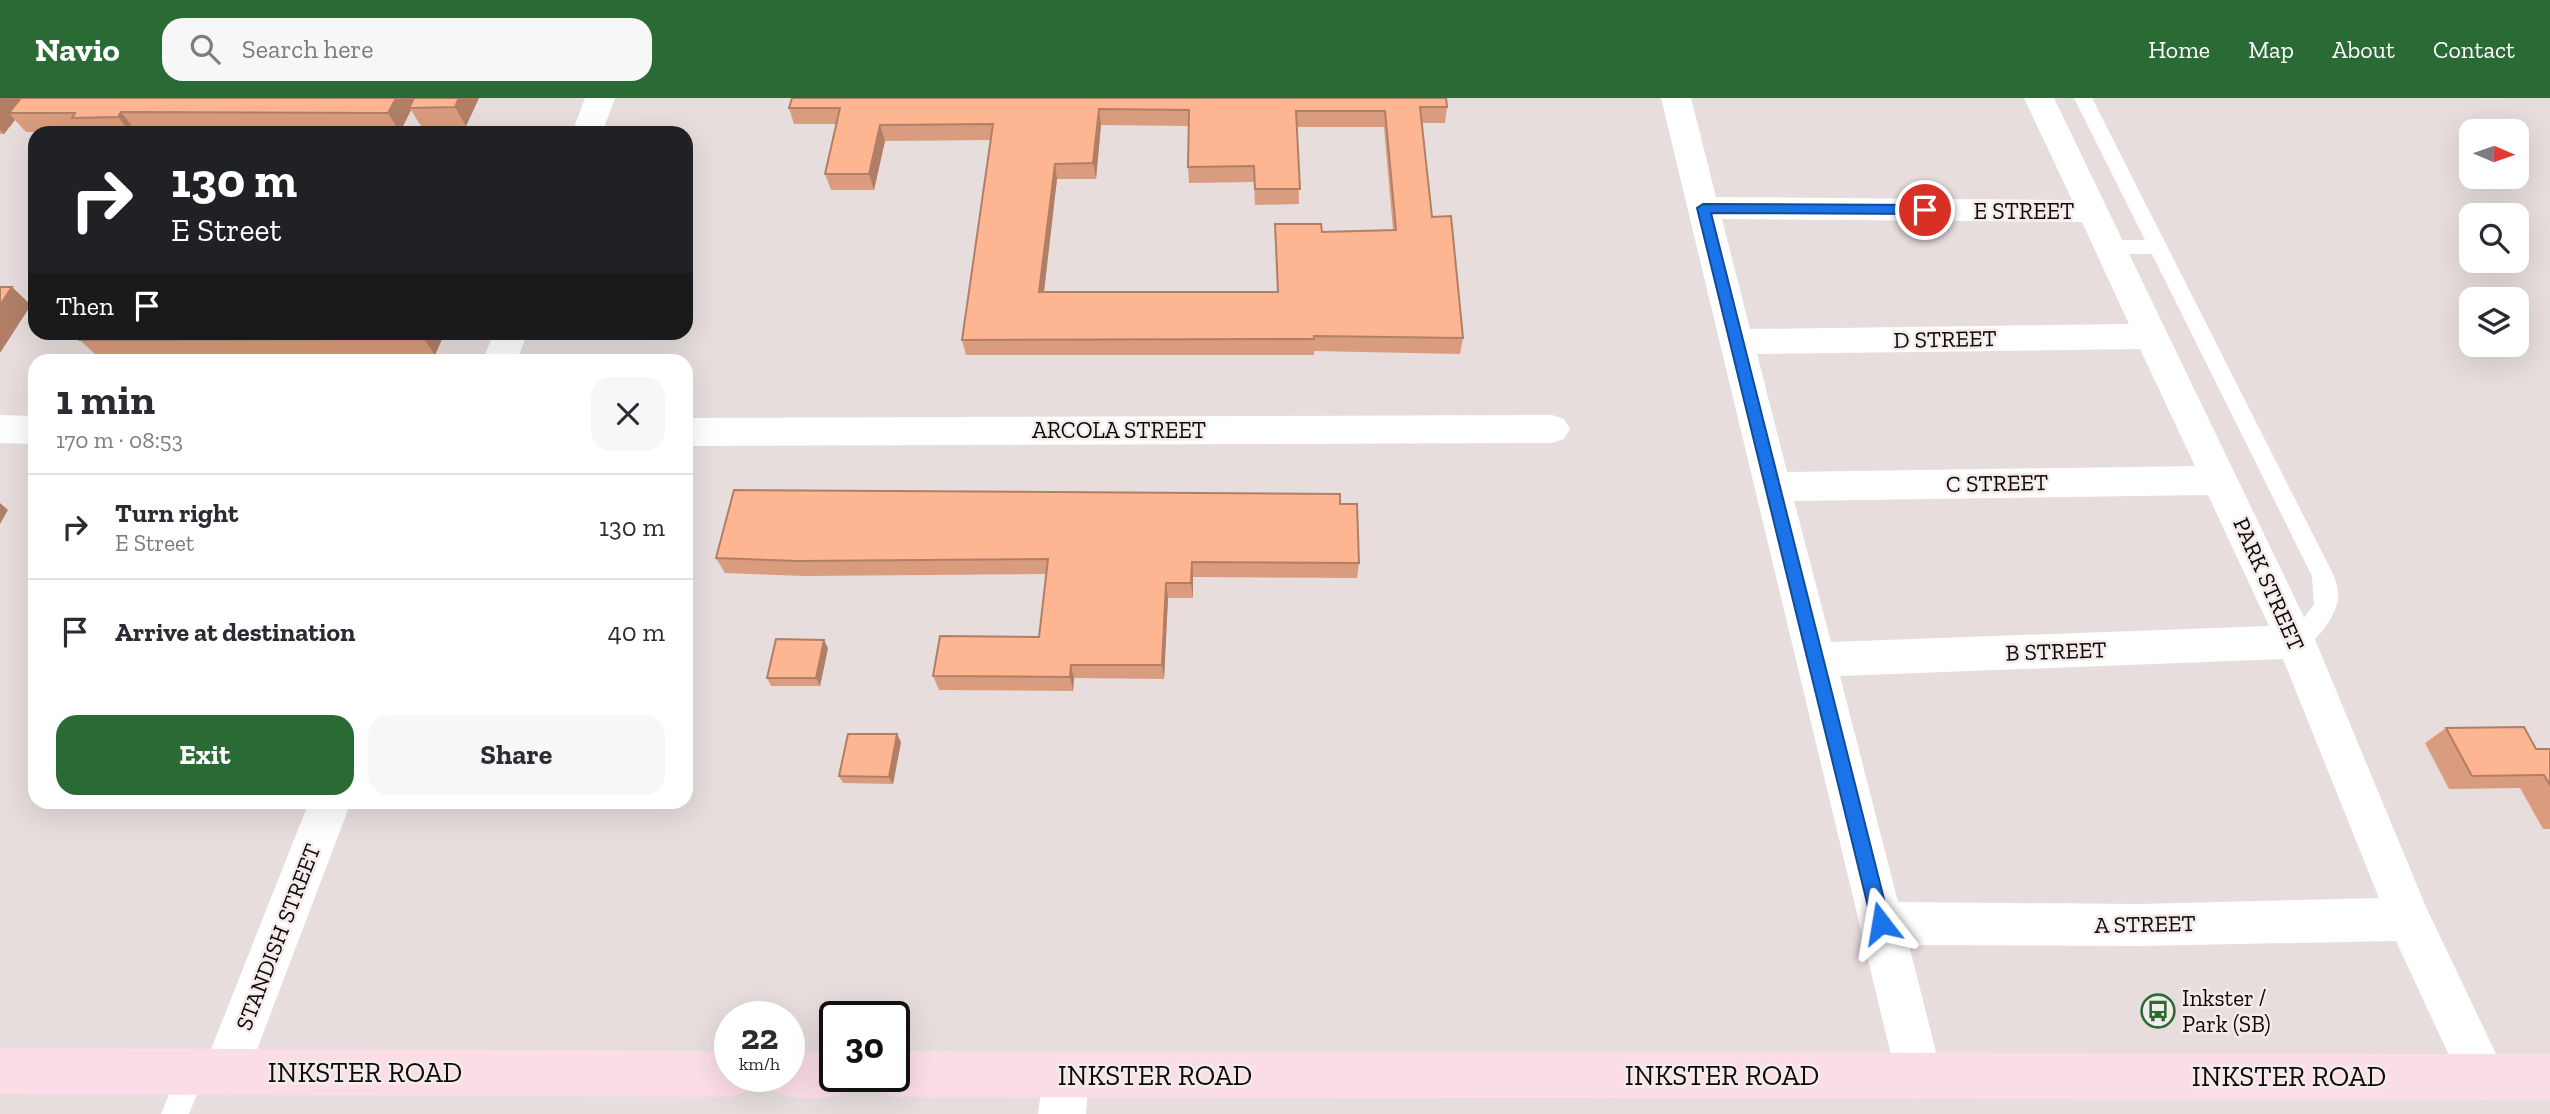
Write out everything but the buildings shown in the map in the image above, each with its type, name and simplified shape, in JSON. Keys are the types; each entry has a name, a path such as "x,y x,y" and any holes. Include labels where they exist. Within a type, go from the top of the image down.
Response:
{"main road":[{"name":"INKSTER ROAD","path":"0,1071 714,1074"},
{"name":"INKSTER ROAD","path":"910,1076 1064,1094 1919,1076 2550,1077"}],"street":[{"path":"590,126 600,98"},
{"path":"1676,98 1919,1076"},
{"name":"PARK STREET","path":"2039,98 2222,480 2296,642 2409,919 2484,1077"},
{"name":"E STREET","path":"1703,208 2092,211"},
{"name":"D STREET","path":"1737,342 2153,336"},
{"path":"0,429 28,430"},
{"name":"ARCOLA STREET","path":"693,432 1552,429"},
{"name":"C STREET","path":"1773,487 2222,480"},
{"name":"B STREET","path":"1815,660 2296,642"},
{"name":"STANDISH STREET","path":"209,1072 327,809"},
{"name":"A STREET","path":"1881,923 2139,925 2409,919"}],"lane":[{"path":"2083,98 2160,247 2330,595 2327,605 2296,642"},
{"path":"2110,247 2160,247"},
{"path":"175,1114 209,1072"}],"place":[{"name":"Inkster / Park (SB)","path":"2158,1011"}],"route":[{"path":"1881,923 1703,208 1925,210"}]}
